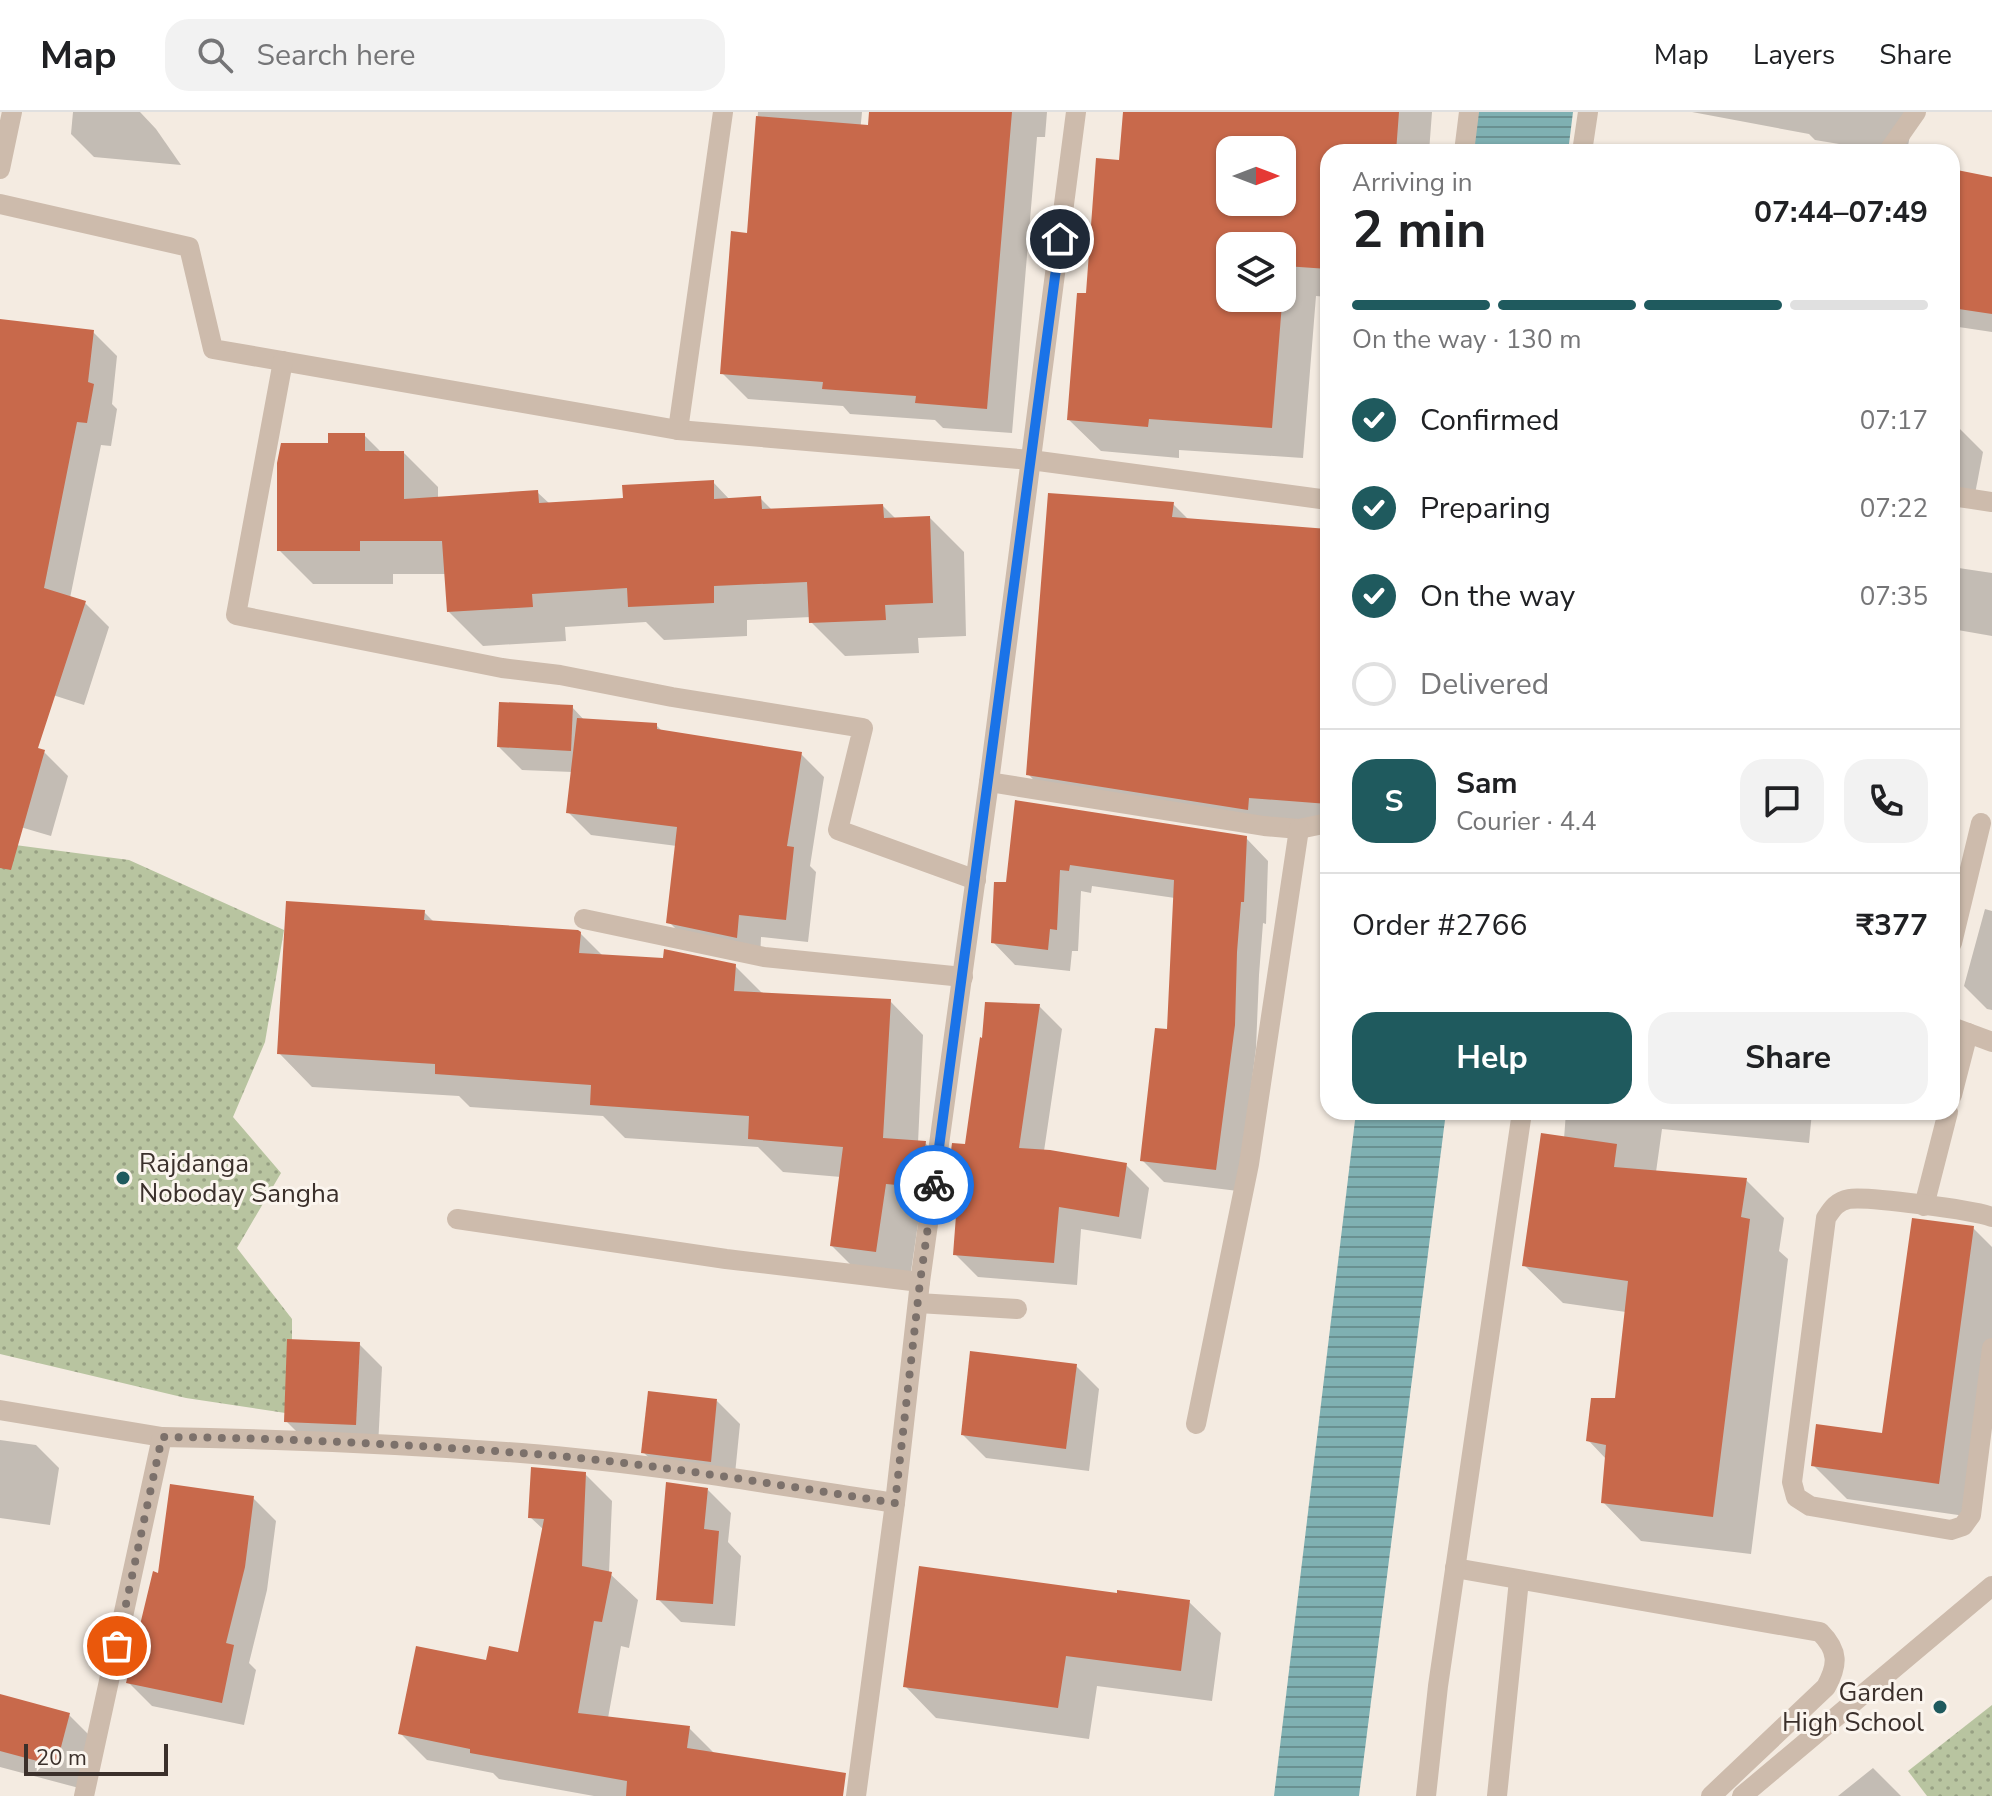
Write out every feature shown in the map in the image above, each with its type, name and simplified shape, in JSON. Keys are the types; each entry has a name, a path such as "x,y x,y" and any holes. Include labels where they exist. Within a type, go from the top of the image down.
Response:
{"street":[{"path":"0,169 12,112"},
{"path":"678,430 723,112"},
{"path":"856,1796 895,1503 920,1282 1076,112"},
{"path":"1465,144 1469,112"},
{"path":"1583,144 1588,112"},
{"path":"1894,144 1916,112"},
{"path":"0,204 189,247 213,349 678,430 1031,460 1320,499"},
{"path":"283,361 236,615 502,668 560,675 863,728 838,830 976,880"},
{"path":"1960,497 1992,502"},
{"path":"989,782 1213,819 1299,829 1320,825"},
{"path":"1960,910 1981,823"},
{"path":"1196,1424 1249,1164 1299,829"},
{"path":"584,919 764,957 963,977"},
{"path":"1960,1030 1992,1042"},
{"path":"1426,1796 1438,1686 1521,1120"},
{"path":"1924,1206 1946,1120"},
{"path":"1992,1217 1850,1198 1836,1204 1826,1218 1792,1482 1796,1497 1810,1506 1951,1530 1963,1526 1971,1515 1992,1348"},
{"path":"457,1219 726,1259 920,1282"},
{"path":"918,1303 1017,1309"},
{"path":"0,1410 162,1437 257,1438 523,1453 705,1474 895,1503"},
{"path":"84,1796 162,1437"},
{"path":"1455,1568 1820,1632 1832,1644 1836,1657 1834,1672 1826,1687 1722,1793"},
{"path":"1497,1796 1519,1580"},
{"path":"1742,1796 1992,1586"}],"green space":[{"path":"0,843 129,860 284,930 265,1042 233,1117 281,1173 237,1248 292,1319 292,1414 186,1398 0,1354"},
{"path":"1992,1705 1992,1796 1927,1796 1908,1771"}],"water":[{"path":"1476,112 1573,112 1569,144 1473,144"},
{"path":"1355,1120 1445,1120 1359,1796 1274,1796"}],"building":[{"path":"869,112 1012,112 987,409 915,403 916,396 822,389 823,382 720,374 731,231 747,233 756,116 868,125"},
{"path":"1123,112 1399,112 1397,144 1320,144 1320,268 1296,267 1296,232 1216,232 1216,312 1281,312 1272,428 1149,419 1148,427 1067,420 1077,293 1086,293 1096,158 1119,160"},
{"path":"1960,171 1992,177 1992,314 1960,309"},
{"path":"0,319 94,330 88,382 94,384 87,423 77,422 44,588 86,601 38,748 45,750 11,870 0,868"},
{"path":"328,433 365,433 365,451 404,451 404,499 538,490 539,503 623,498 622,485 714,480 714,499 761,496 762,509 883,504 884,518 930,516 933,603 885,605 886,620 809,623 807,582 714,586 714,603 628,607 627,588 532,594 533,607 447,612 442,541 360,541 360,551 277,551 277,463 281,443 328,443"},
{"path":"1048,493 1174,502 1172,517 1320,528 1320,803 1249,798 1248,810 1026,775"},
{"path":"499,702 573,705 571,751 497,747"},
{"path":"577,718 657,723 657,729 802,752 787,846 794,847 786,920 739,915 737,938 666,923 677,827 566,813"},
{"path":"1015,800 1247,836 1244,902 1241,902 1237,952 1235,1025 1216,1170 1140,1161 1155,1028 1167,1029 1174,880 1070,865 1069,871 1060,870 1057,930 1050,929 1048,950 991,943 994,882 1006,882"},
{"path":"286,901 425,910 424,920 578,930 581,932 579,953 663,958 664,949 736,964 734,991 891,999 883,1138 926,1141 920,1187 886,1184 876,1252 830,1246 843,1147 748,1139 749,1116 590,1105 591,1085 435,1074 435,1064 277,1054"},
{"path":"985,1002 1040,1004 1019,1148 1127,1163 1119,1217 1059,1207 1054,1263 953,1255 958,1189 946,1189 952,1143 965,1144"},
{"path":"1541,1133 1617,1144 1614,1167 1747,1178 1741,1217 1750,1219 1713,1517 1601,1503 1606,1445 1586,1441 1591,1398 1615,1398 1628,1281 1522,1266"},
{"path":"1912,1218 1974,1226 1939,1484 1811,1466 1816,1424 1882,1433"},
{"path":"287,1339 360,1342 356,1425 284,1422"},
{"path":"970,1351 1077,1364 1066,1449 961,1435"},
{"path":"648,1391 717,1399 711,1462 641,1453"},
{"path":"531,1467 586,1472 582,1566 612,1572 602,1622 594,1621 578,1713 690,1726 687,1748 846,1773 843,1796 626,1796 627,1781 470,1753 470,1749 398,1734 416,1646 486,1660 489,1646 518,1652 544,1519 528,1518"},
{"path":"666,1482 708,1488 704,1529 719,1531 713,1604 656,1600"},
{"path":"170,1484 254,1496 245,1567 226,1643 234,1645 222,1703 126,1683 153,1571 158,1573"},
{"path":"919,1566 1190,1600 1181,1671 1066,1656 1058,1708 903,1687"},
{"path":"0,1694 70,1713 56,1766 0,1751"}],"way so far":[{"path":"117,1646 162,1437 257,1438 523,1453 705,1474 895,1503 934,1185"}],"place":[{"name":"Rajdanga Noboday Sangha","path":"123,1178"},
{"name":"Garden High School","path":"1940,1707"}],"route":[{"path":"934,1185 1060,239"}]}
